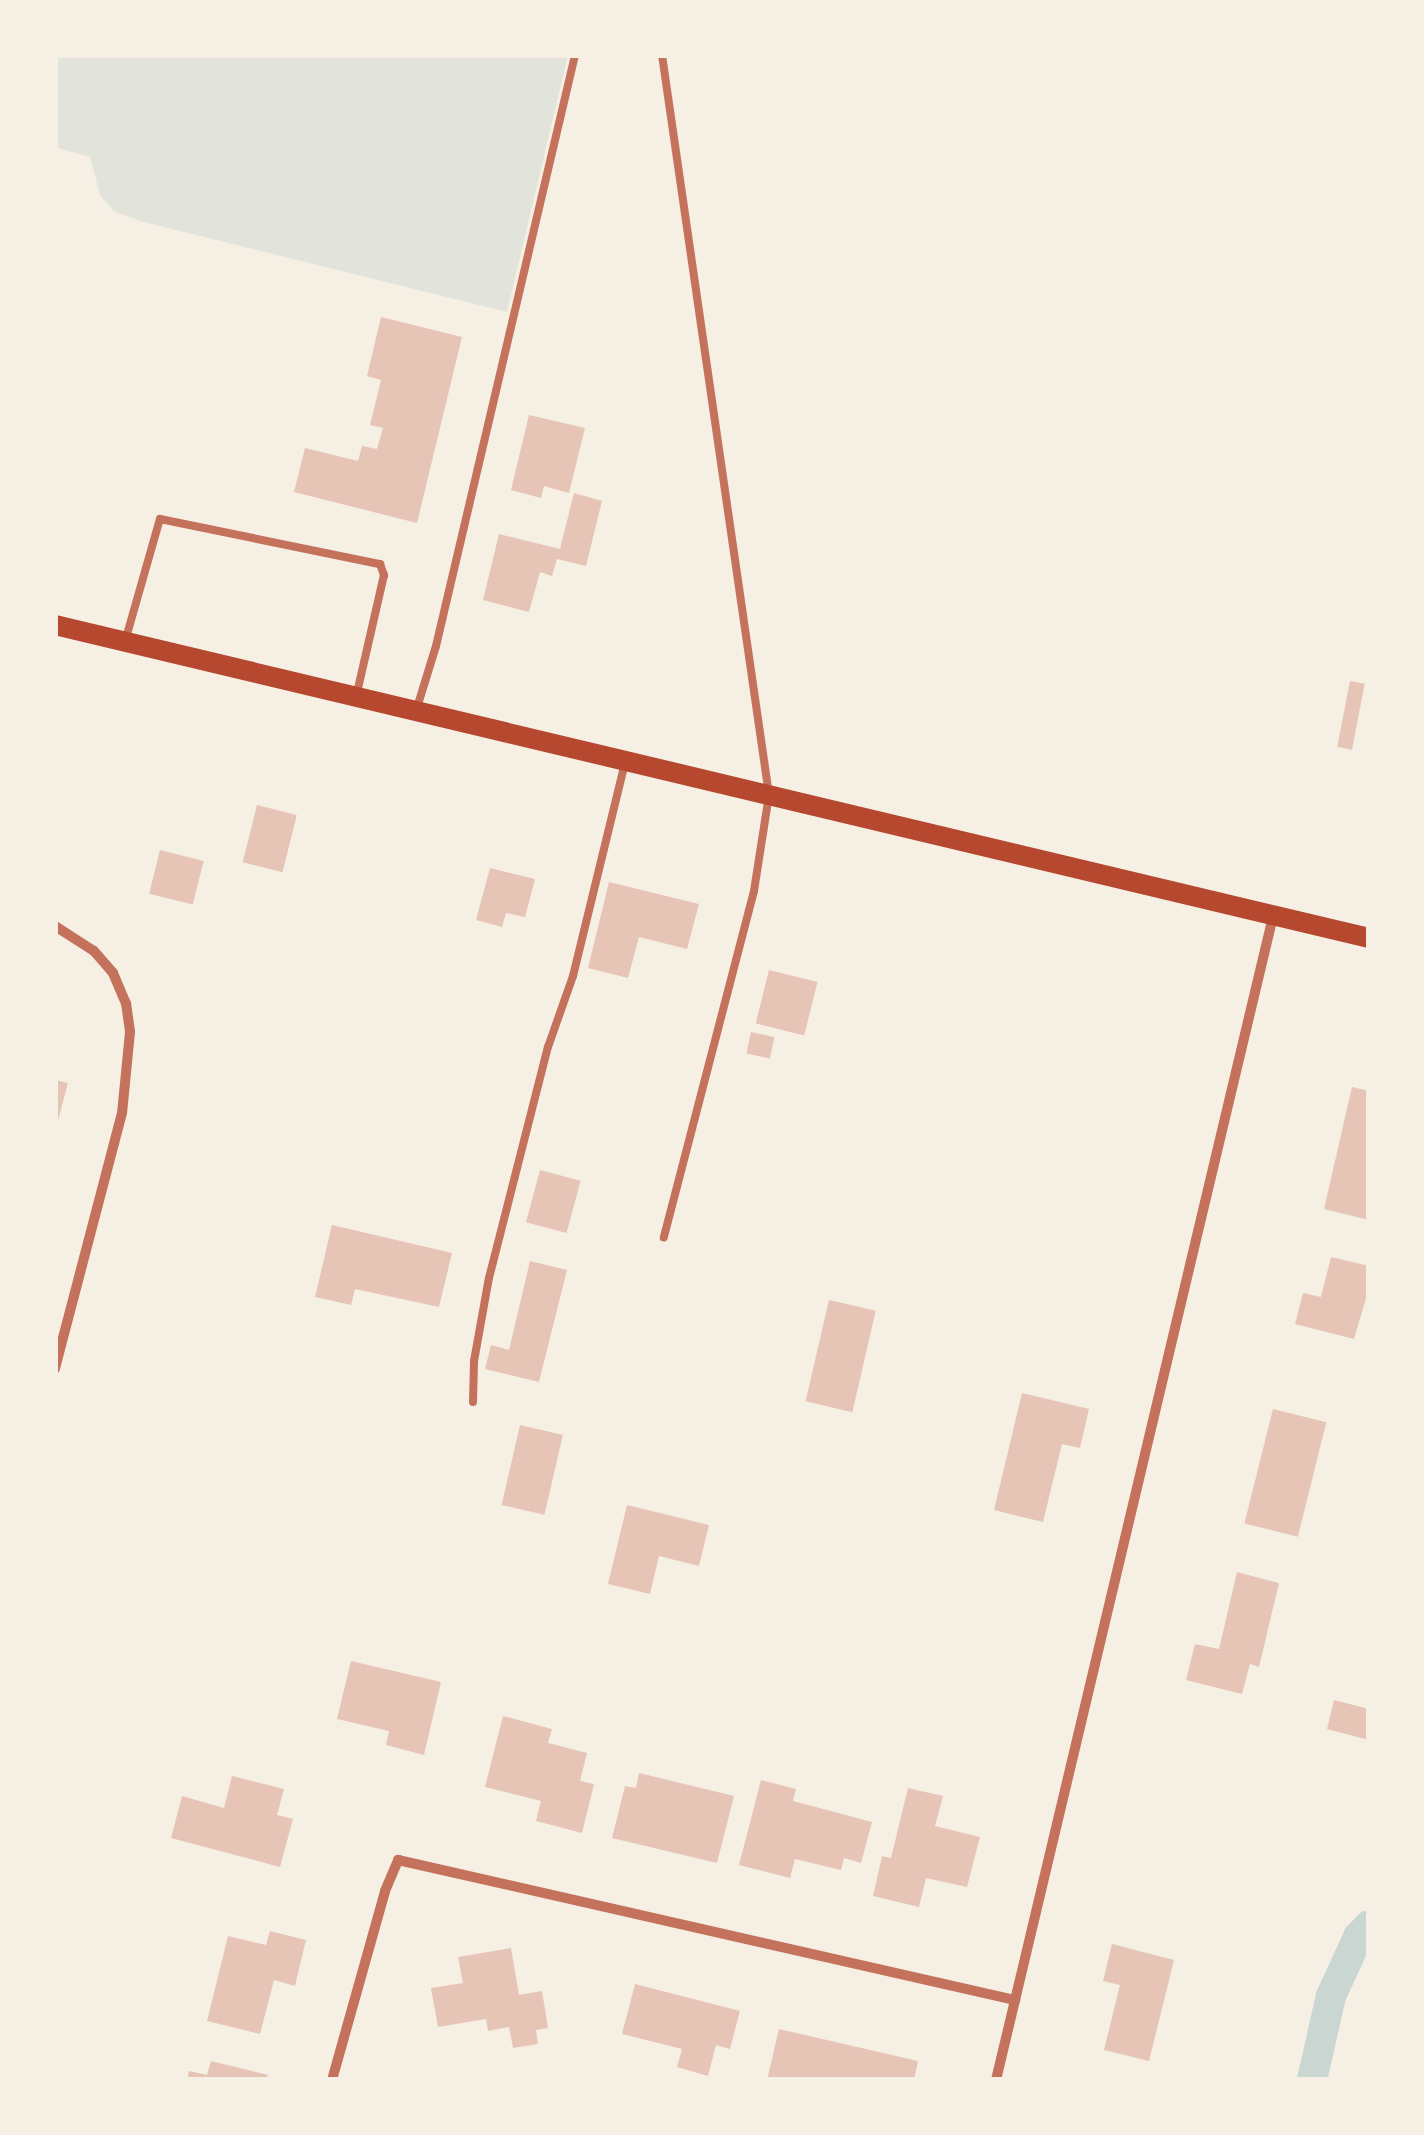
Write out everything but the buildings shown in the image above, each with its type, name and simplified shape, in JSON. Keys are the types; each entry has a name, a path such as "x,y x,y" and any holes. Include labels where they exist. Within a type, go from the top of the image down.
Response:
{"main road":[{"path":"55,625 1369,938"}],"street":[{"path":"996,2080 1274,916"},
{"path":"55,926 94,951 113,972 126,1003 128,1074 55,1370"},
{"path":"332,2080 385,1892 398,1860 1015,2000"}],"lane":[{"path":"416,711 445,610 575,55"},
{"path":"662,55 770,796 754,892 664,1237"},
{"path":"125,642 160,519 380,564 384,575 356,698"},
{"path":"473,1402 474,1361 488,1278 548,1047 574,976 625,762"}],"shaded area":[{"path":"55,55 568,55 507,312 140,221 114,211 100,195 90,157 55,147"}],"waterway":[{"path":"1312,2080 1331,1996 1358,1937 1369,1925"}]}
